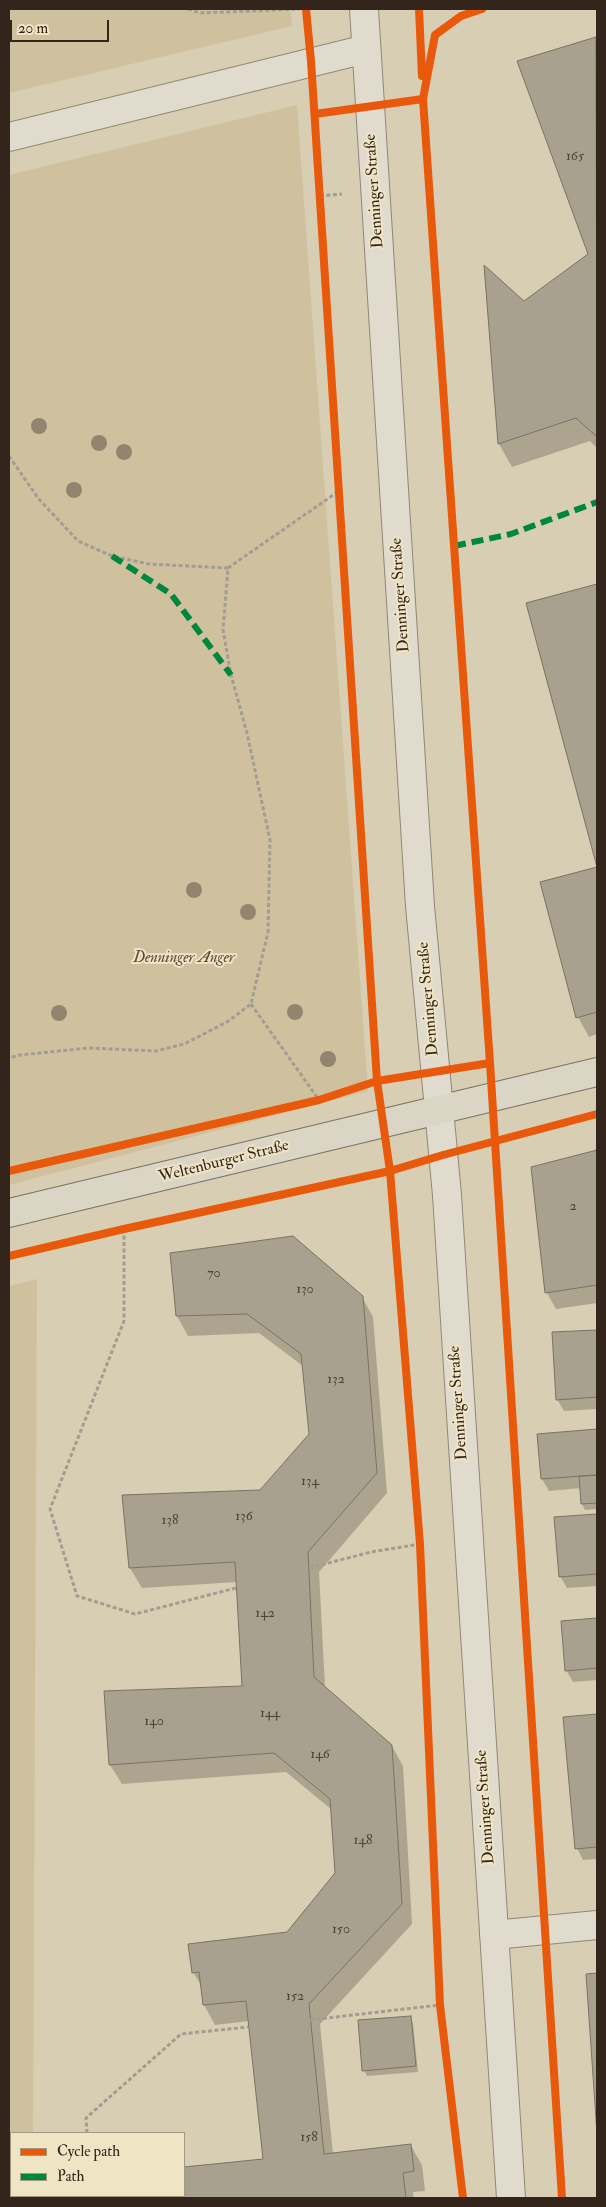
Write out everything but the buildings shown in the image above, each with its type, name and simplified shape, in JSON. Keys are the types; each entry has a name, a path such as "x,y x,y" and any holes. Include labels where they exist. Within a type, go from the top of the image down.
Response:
{"main road":[{"name":"Weltenburger Straße","path":"9,1213 597,1072"}],"street":[{"name":"Denninger Straße","path":"364,9 420,906 447,1195 511,2198"},
{"path":"9,137 366,49"},
{"path":"494,1935 597,1925"}],"path":[{"path":"188,9 200,13 300,9"},
{"path":"320,196 342,194"},
{"path":"9,456 38,498 78,541 112,556 149,564 228,568 339,491"},
{"path":"9,1058 20,1055 88,1048 156,1051 184,1044 226,1022 250,1004 268,932 270,840 247,733 231,674 223,630 228,568"},
{"path":"250,1004 319,1100"},
{"path":"124,1229 124,1321 50,1509 77,1596 135,1614 236,1588"},
{"path":"309,1568 371,1552 420,1544"},
{"path":"310,2020 440,2005"},
{"path":"86,2132 86,2118 182,2034 248,2027"}],"green space":[{"path":"9,9 290,9 292,26 9,93"},
{"name":"Denninger Anger","path":"297,105 368,1091 9,1185 9,175"},
{"path":"37,1279 33,2132 10,2132 10,2197 33,2198 9,2198 9,1286"}],"marked path":[{"path":"454,546 511,534 597,502"},
{"path":"112,556 171,594 231,675"}],"cycle path":[{"path":"306,9 311,61 377,1081 390,1171 420,1544 440,2005 463,2198"},
{"path":"419,9 422,76"},
{"path":"482,9 461,16 435,35 423,99 490,1063 562,2198"},
{"path":"315,114 423,99"},
{"path":"9,1171 319,1100 377,1081 490,1063"},
{"path":"9,1256 390,1171 597,1114"}]}
